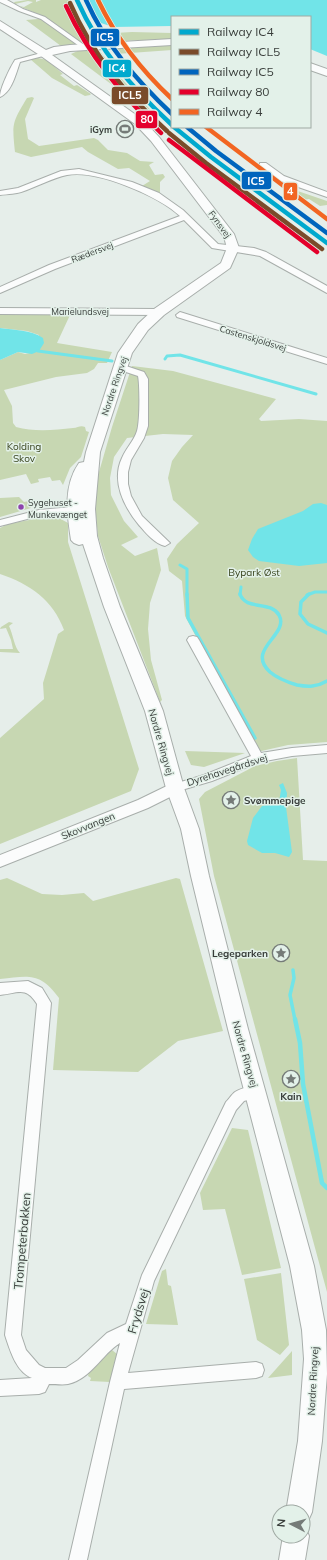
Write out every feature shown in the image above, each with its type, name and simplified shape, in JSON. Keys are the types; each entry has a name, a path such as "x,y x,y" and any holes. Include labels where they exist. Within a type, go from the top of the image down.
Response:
{"main road":[{"name":"Fynsvej","path":"0,16 21,27 137,115 139,122 155,139 230,237 233,248"},
{"name":"Fynsvej","path":"0,24 52,52"},
{"path":"52,52 80,47 171,42"},
{"path":"311,66 327,73"},
{"name":"Nordre Ringvej","path":"233,248 229,260 222,269 159,312 134,339 125,353 93,452 88,489 80,510 81,550 92,582 112,607 154,711 175,788 190,829 238,1029 302,1266 321,1359 300,1504"},
{"path":"292,1560 295,1544"}],"street":[{"path":"2,0 21,10 44,18 80,47"},
{"path":"0,95 7,86 17,61 52,52"},
{"path":"263,165 281,178 327,195"},
{"path":"0,193 20,190 56,175 78,171 142,188 156,195 185,217 212,244 233,248"},
{"name":"Rædersvej","path":"0,290 52,267 185,217"},
{"name":"Fynsvej","path":"233,248 263,254 327,290"},
{"name":"Marielundsvej","path":"0,311 159,312"},
{"name":"Castenskjoldsvej","path":"180,315 327,361"},
{"path":"120,367 141,374 144,381 144,422 142,433 131,449 125,462 125,492 137,516 157,537 165,543"},
{"path":"0,523 39,513 80,510"},
{"path":"193,640 258,758"},
{"name":"Dyrehavegårdsvej","path":"175,788 208,778 258,758 327,749"},
{"name":"Skovvangen","path":"0,861 143,804 175,788"},
{"name":"Trompeterbakken","path":"0,989 28,986 37,992 44,1003 13,1335 20,1355 32,1371 44,1376"},
{"name":"Frydsvej","path":"78,1560 118,1382 147,1280 231,1106 240,1096 256,1092"},
{"path":"0,1388 39,1386 44,1376 68,1376 84,1366 113,1338 132,1329"},
{"path":"118,1382 256,1370"}],"green space":[{"path":"36,0 36,2 41,0 70,0 73,11 76,12 93,43 61,46 26,20 45,17 19,6 24,7 33,2 28,1 15,4 14,2"},
{"path":"115,33 171,33 171,39 115,41 111,35"},
{"path":"171,45 171,50 116,54 112,48"},
{"path":"98,49 121,78 156,116 148,119 127,96 71,54 80,50"},
{"path":"38,58 47,60 63,74 60,75 74,86 77,85 91,94 85,96 52,78 30,59"},
{"path":"27,98 34,98 25,119 28,139 39,146 94,138 108,150 127,153 140,161 154,162 149,165 155,175 163,174 165,177 160,182 160,194 142,186 150,181 129,168 118,169 82,147 31,157 15,152 14,124 18,113"},
{"path":"283,186 327,201 327,205 320,206 309,199 303,200"},
{"name":"Kolding Skov","path":"0,314 70,315 57,343 112,352 107,363 98,363 94,369 87,373 56,377 4,390 12,406 13,423 16,427 30,430 44,430 75,428 82,426 89,432 81,457 70,468 63,485 60,480 52,481 50,477 38,479 39,482 31,484 26,474 0,480 0,360 18,352 25,354 39,351 39,335 27,331 0,328"},
{"name":"Bypark Øst","path":"132,366 173,371 276,399 259,419 261,421 299,419 327,421 327,742 288,745 257,752 185,616 182,581 169,571 167,559 177,544 199,523 173,500 168,478 172,461 193,435 163,434 127,438 114,457 110,478 111,495 124,521 138,537 121,545 135,556 157,548 161,570 150,603 148,629 151,660 162,700 160,702 108,567 98,536 95,506 97,479"},
{"path":"19,497 24,502 29,501 31,508 0,517 0,498"},
{"path":"40,518 59,518 68,523 68,542 139,769 131,791 0,844 0,738 44,699 43,683 58,634 64,630 54,610 39,594 31,588 0,574 0,528 8,524"},
{"path":"9,622 13,623 9,626 16,647 20,653 0,652 0,649 13,649 6,628 0,629"},
{"path":"185,751 245,753 204,767 191,765"},
{"name":"Legeparken","path":"297,758 303,860 327,861 327,1292 214,876 199,799 205,792 255,766"},
{"path":"7,878 42,894 62,895 84,893 93,901 176,878 180,879 223,1031 178,1041 138,1072 53,1070 59,998 46,984 40,980 26,977 0,979 0,880"},
{"path":"232,1128 248,1130 281,1268 242,1275 225,1209 203,1210 200,1193"},
{"path":"166,1269 168,1285 171,1286 178,1325 146,1324 162,1271"},
{"path":"281,1273 289,1345 280,1355 257,1340 244,1279"},
{"path":"112,1350 117,1354 110,1382 90,1381 91,1378 88,1376 89,1372"},
{"path":"292,1351 292,1375 268,1378"}],"water":[{"path":"89,0 327,0 327,56 311,49 311,16 171,16 171,26 113,27 98,22"},
{"path":"0,328 33,333 43,338 44,343 39,351 32,354 18,352 0,360"},
{"path":"321,503 327,505 327,563 299,566 259,561 253,557 248,550 258,529 303,511 313,504"},
{"path":"283,783 287,793 286,807 292,852 289,857 275,853 262,853 248,845 247,841 253,818 262,806 279,802 281,790 279,785"}],"waterway":[{"path":"38,351 112,361"},
{"path":"165,359 167,356 180,355 316,394"},
{"path":"180,565 187,569 187,594"},
{"path":"240,594 241,587"},
{"path":"309,594 315,592 327,592"},
{"path":"187,594 188,618 255,738"},
{"path":"240,594 247,602 275,610 279,615 281,622 279,629 262,656 264,664 270,672 282,680 301,686 316,685 327,681"},
{"path":"309,594 301,602 300,614 308,624 327,633"},
{"path":"293,970 294,978 290,995 295,1020"},
{"path":"295,1019 300,1043 303,1084 322,1183 327,1188"}],"rail line":[{"name":"IC4","path":"77,0 85,19 105,53 129,83 171,124"},
{"name":"IC5","path":"86,0 102,33 122,62 146,89 171,113"},
{"name":"4","path":"98,0 112,28 130,54 139,66 171,98"},
{"name":"ICL5","path":"70,3 88,40 110,73 151,117 167,131"},
{"name":"80","path":"66,6 84,42 95,59 132,105 161,133"},
{"name":"IC4","path":"175,128 211,157 327,243"},
{"name":"IC5","path":"188,128 216,151 327,233"},
{"name":"4","path":"207,128 327,219"},
{"name":"ICL5","path":"169,133 206,163 322,249"},
{"name":"80","path":"169,140 317,252"}],"place":[{"name":"iGym","path":"125,129"},
{"name":"Sygehuset - Munkevænget","path":"21,507"},
{"name":"Svømmepige","path":"231,800"},
{"name":"Legeparken","path":"281,953"},
{"name":"Kain","path":"291,1079"}]}
